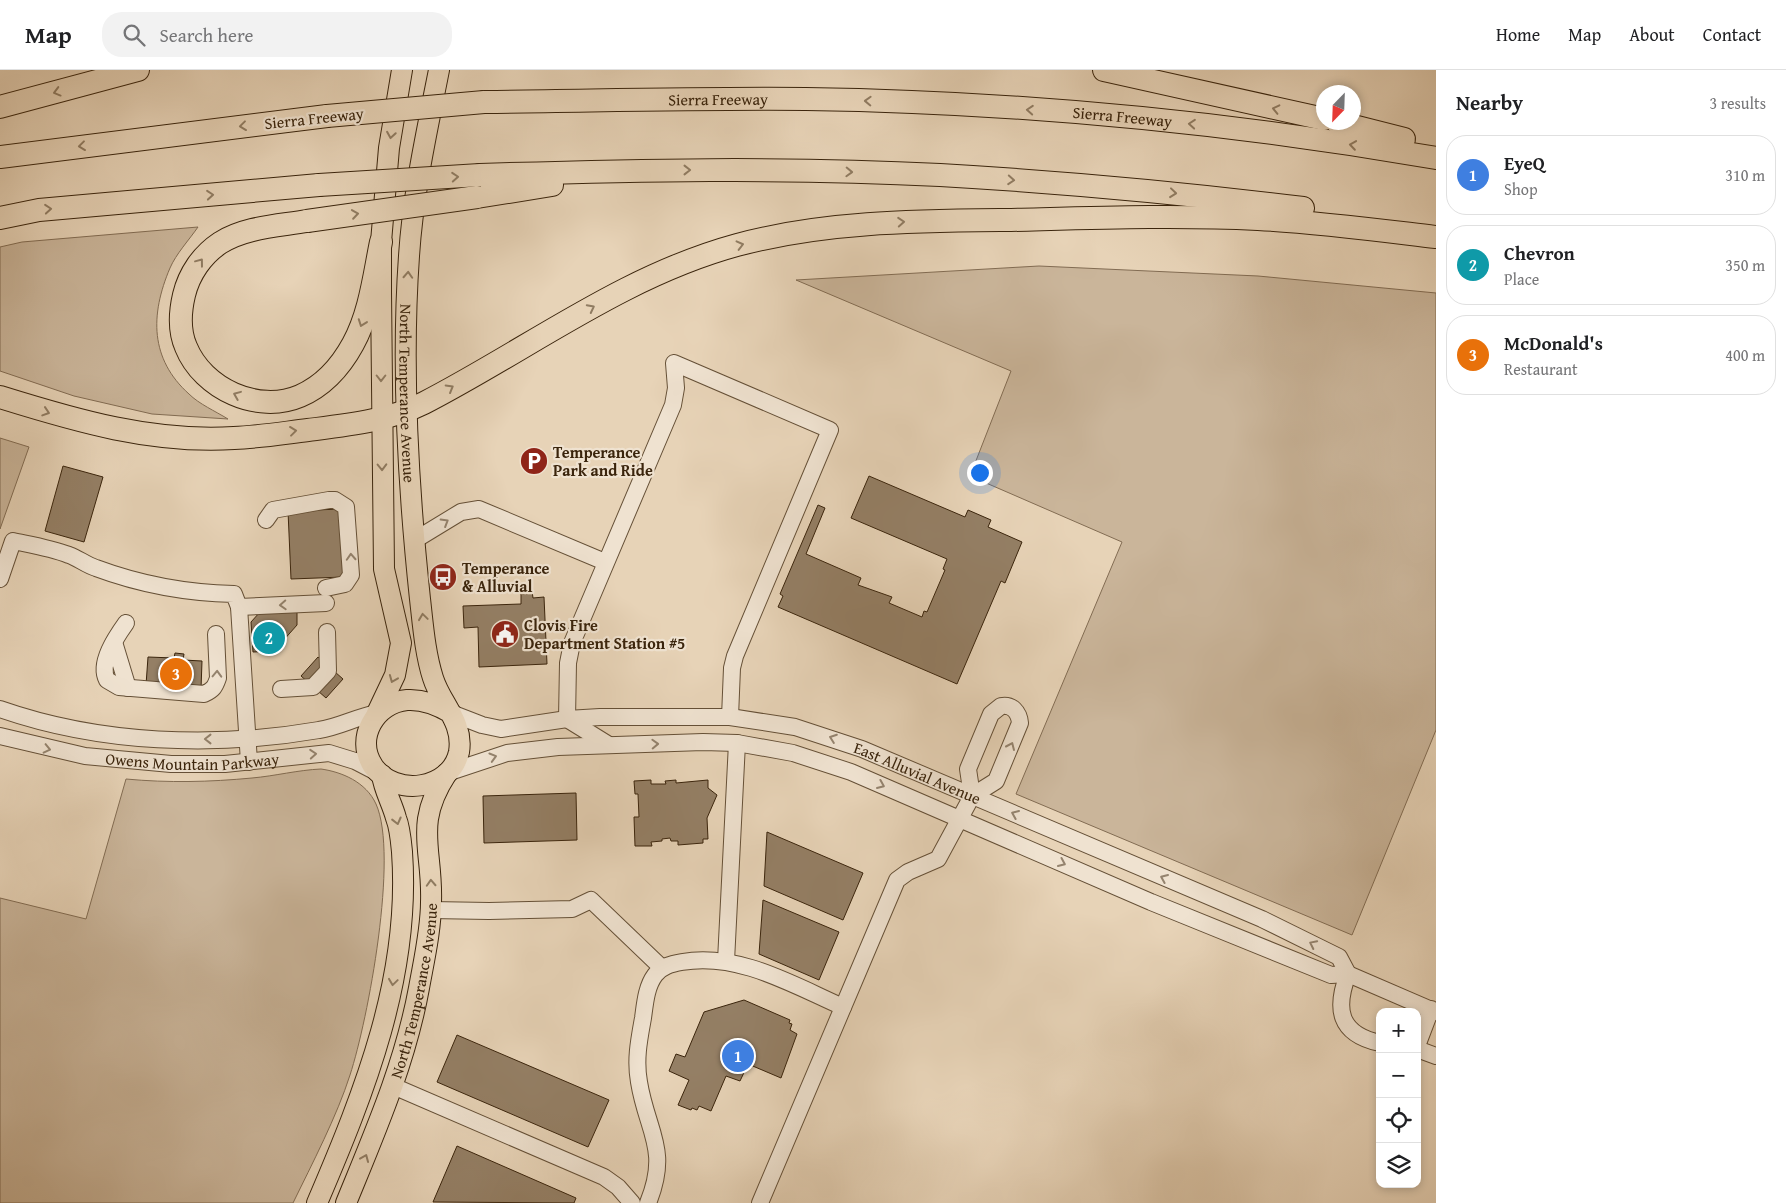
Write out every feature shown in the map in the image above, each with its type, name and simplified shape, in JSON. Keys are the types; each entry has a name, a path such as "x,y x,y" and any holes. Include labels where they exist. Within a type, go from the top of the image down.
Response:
{"highway":[{"path":"0,107 138,70"},
{"path":"1104,70 1316,118"},
{"name":"Sierra Freeway","path":"0,158 327,116 484,102 807,99 942,104 1067,112 1210,126 1436,158"},
{"path":"1361,129 1436,149"},
{"path":"0,218 39,210 319,185 479,186 650,170 938,175 1113,186 1354,214 1436,228"},
{"path":"382,242 363,320 354,343 330,375 310,391 286,400 265,402 236,395 206,375 186,348 182,334 181,319 185,290 191,276 209,251 231,237 242,232 307,221 479,186"},
{"path":"0,397 118,431 164,436 233,438 352,425 406,411 581,313 662,272 735,245 803,231 910,222 1182,216 1315,223 1436,237"}],"main road":[{"name":"North Temperance Avenue","path":"376,713 395,675 400,650 400,634 384,570 381,419 382,242 389,148 402,70"},
{"name":"North Temperance Avenue","path":"439,70 415,196 409,254 405,327 406,411 415,540 427,648 435,685 451,713"},
{"path":"413,700 431,703 451,713 459,733 460,746 457,758 447,773 433,783 415,786 399,783 382,775 373,765 366,744 368,730 376,713 395,703 413,700"},
{"name":"North Temperance Avenue","path":"346,1203 394,1086 414,1013 431,910 431,879 426,828 435,796 447,773"},
{"name":"North Temperance Avenue","path":"317,1203 371,1068 390,1002 402,898 400,834 397,819 383,784 382,775"},
{"path":"331,1203 364,1119 371,1068"}],"street":[{"path":"609,746 567,719 568,662 572,643 605,562 673,405 676,388 674,363 830,430 735,656 732,668 730,717"},
{"path":"239,607 326,595 345,584 351,575 346,507 335,500 329,500 273,510 266,520"},
{"path":"415,540 460,512 478,509 605,562"},
{"path":"0,580 13,541 69,554 94,568 177,590 197,593 234,594 239,607 249,762"},
{"path":"126,623 114,642 108,657 105,676 112,684 128,688 204,694 210,692 218,678 216,634"},
{"path":"281,689 313,687 328,671 327,632"},
{"path":"400,650 427,648"},
{"path":"760,1203 897,880 908,872 938,858 972,796 996,781 1020,723 1018,712 1011,707 1001,706 991,714 968,769 972,796"},
{"name":"Owens Mountain Parkway","path":"0,709 41,721 114,734 156,738 246,738 320,730 360,716 376,713"},
{"name":"East Alluvial Avenue","path":"451,713 482,726 501,729 567,719 671,715 730,717 769,721 820,733 862,749 1262,919 1339,957 1348,974"},
{"name":"Owens Mountain Parkway","path":"0,736 106,760 171,764 249,762 329,753 354,760 382,775"},
{"name":"East Alluvial Avenue","path":"447,773 507,754 558,748 703,742 737,744 792,753 827,763 1199,922 1331,975 1348,974 1433,1010"},
{"path":"726,961 737,744"},
{"path":"431,910 572,909 591,900 662,968"},
{"path":"648,1203 657,1174 657,1151 655,1135 639,1083 636,1061 648,990 662,968 693,960 726,961 751,968 844,1007"},
{"path":"1348,974 1340,1000 1340,1010 1344,1021 1352,1030 1376,1041"},
{"path":"1421,1038 1433,1010"},
{"path":"1421,1049 1436,1056"},
{"path":"394,1086 604,1177 618,1187 632,1203"}],"shaded area":[{"path":"198,227 179,252 163,285 157,319 157,336 167,366 176,380 197,401 228,419 152,414 74,396 0,371 0,247 22,242"},
{"path":"1039,266 1258,276 1436,293 1436,730 1352,935 1016,794 1122,542 970,476 1011,371 796,280"},
{"path":"0,438 29,447 0,529"},
{"path":"321,769 353,779 372,796 376,804 382,828 384,860 383,898 365,1017 350,1075 331,1123 293,1203 0,1203 0,898 86,919 126,779 220,780"}],"building":[{"path":"63,466 103,477 84,542 45,531"},
{"path":"869,476 965,517 968,510 991,520 988,527 1022,542 1005,583 1001,581 957,684 778,607 783,596 780,594 818,505 825,508 806,554 861,578 858,585 892,597 889,603 922,617 924,611 927,612 945,570 943,569 947,559 851,518"},
{"path":"341,509 344,577 291,579 288,511"},
{"path":"532,591 533,598 544,597 547,664 479,667 478,627 464,628 463,606 521,604 521,592"},
{"path":"297,610 297,625 274,651 253,652 251,622 260,612"},
{"path":"175,653 184,654 183,660 202,661 201,689 146,685 148,657 174,658"},
{"path":"318,657 343,679 326,698 301,676"},
{"path":"651,780 651,784 666,784 665,781 676,780 676,783 708,780 708,788 717,795 707,818 708,839 703,839 703,843 678,845 678,841 671,841 670,838 651,842 652,846 635,846 634,817 639,817 638,794 635,794 634,781"},
{"path":"576,793 577,840 484,843 483,796"},
{"path":"767,832 863,873 843,920 764,886"},
{"path":"763,900 839,932 819,980 759,954"},
{"path":"744,1000 790,1020 789,1023 792,1024 790,1030 797,1034 781,1078 748,1064 740,1081 726,1076 711,1111 699,1106 697,1110 692,1108 691,1110 678,1105 689,1080 669,1071 676,1054 685,1057 704,1012"},
{"path":"457,1035 609,1100 588,1147 437,1082"},
{"path":"457,1146 576,1198 574,1203 433,1202"}],"place":[{"name":"Temperance Park and Ride","path":"534,461"},
{"name":"Temperance & Alluvial","path":"443,577"},
{"name":"Clovis Fire Department Station #5","path":"505,634"},
{"name":"Chevron","path":"269,638"},
{"name":"McDonald's","path":"176,674"},
{"name":"EyeQ","path":"738,1056"}]}
